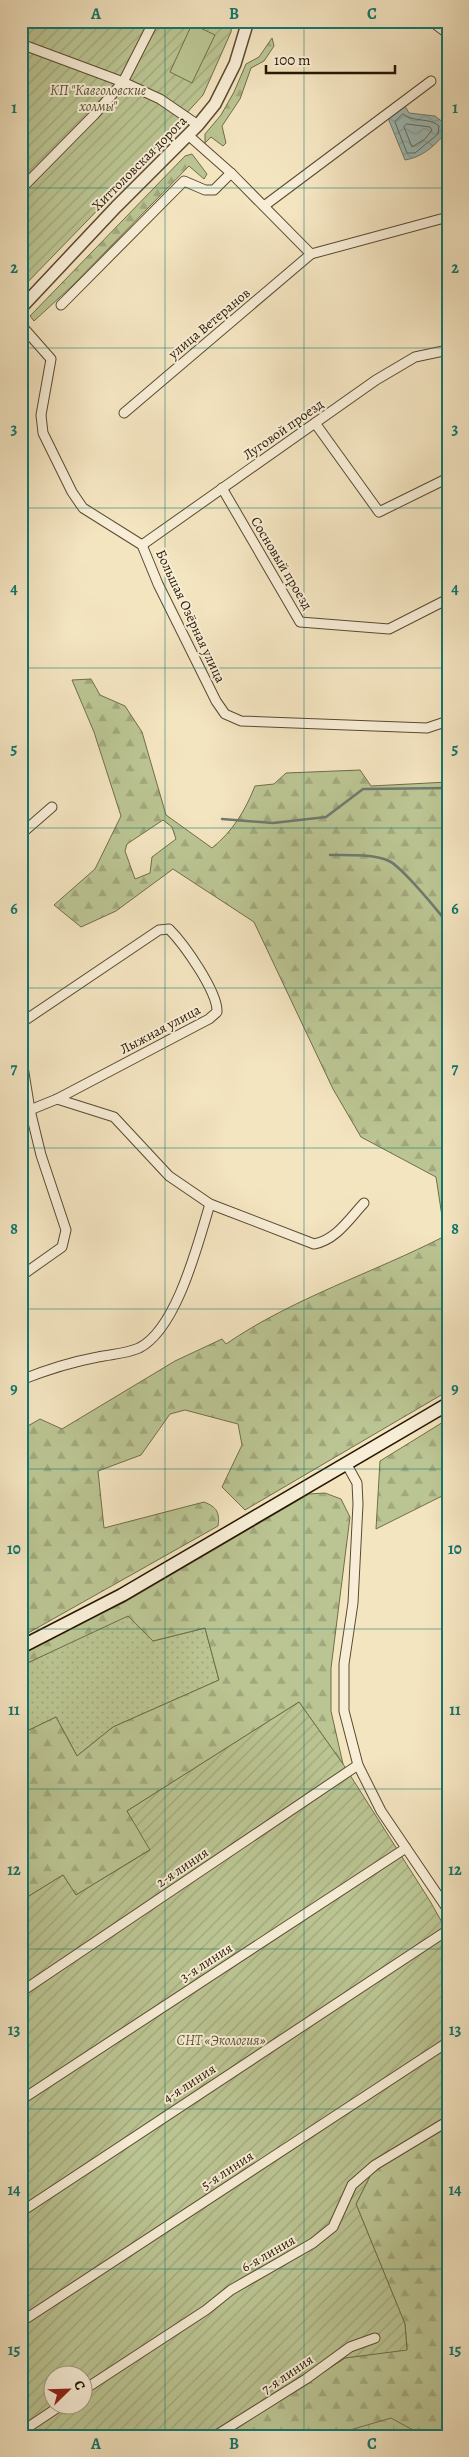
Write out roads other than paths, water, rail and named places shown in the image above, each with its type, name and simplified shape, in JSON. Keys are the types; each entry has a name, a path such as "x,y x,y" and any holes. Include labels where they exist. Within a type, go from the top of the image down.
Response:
{"main road":[{"path":"21,1647 122,1595 348,1465 448,1404"}],"street":[{"path":"21,189 94,115 123,82 154,21"},
{"name":"Хиттоловская дорога","path":"21,308 116,207 198,125 215,104 235,64 248,21"},
{"path":"431,21 448,34"},
{"path":"21,44 123,82 160,99 198,125"},
{"path":"264,206 432,81"},
{"path":"188,135 231,173 311,254"},
{"path":"61,305 184,181 204,190 214,190 231,173"},
{"name":"улица Ветеранов","path":"124,413 311,254 448,217"},
{"name":"Большая Озёрная улица","path":"21,325 51,359 41,415 44,433 72,492 83,508 142,546 158,584 216,701 225,714 241,721 427,728 448,721"},
{"name":"Луговой проезд","path":"142,546 376,380 415,357 448,350"},
{"path":"315,423 379,512 448,478"},
{"name":"Сосновый проезд","path":"222,488 300,622 389,629 448,599"},
{"path":"21,834 52,807"},
{"name":"Лыжная улица","path":"21,1023 159,930 169,929 179,939 195,963 218,1004 217,1012 209,1019 57,1099 30,1110 21,1118"},
{"path":"21,1054 30,1110 41,1155 66,1230 62,1247 21,1276"},
{"path":"57,1099 114,1118 168,1176 210,1204 314,1244 326,1242 364,1203"},
{"path":"21,1380 66,1364 121,1354 140,1347 159,1331 169,1318 184,1283 210,1204"},
{"path":"348,1465 357,1483 358,1504 353,1603 344,1664 344,1711 358,1765 381,1811 448,1910"},
{"name":"2-я линия","path":"21,1992 358,1765"},
{"name":"3-я линия","path":"21,2100 406,1848"},
{"name":"4-я линия","path":"21,2212 448,1930"},
{"name":"5-я линия","path":"21,2322 448,2042"},
{"name":"6-я линия","path":"92,2384 206,2310 231,2290 313,2243 333,2227 352,2185 375,2165 448,2122"},
{"name":"7-я линия","path":"215,2436 306,2379 350,2348 375,2338"},
{"path":"21,2432 48,2414"}],"water":[{"path":"405,106 409,113 435,116 444,123 444,135 417,157 405,160 388,118"}],"waterway":[{"path":"222,819 273,823 326,817 363,789 448,788"},
{"path":"330,855 368,856 389,861 411,880 448,924"}],"park label":[{"name":"КП \"Кавголовские холмы\"","path":"98,98"},
{"name":"СНТ «Экология»","path":"221,2040"}]}
